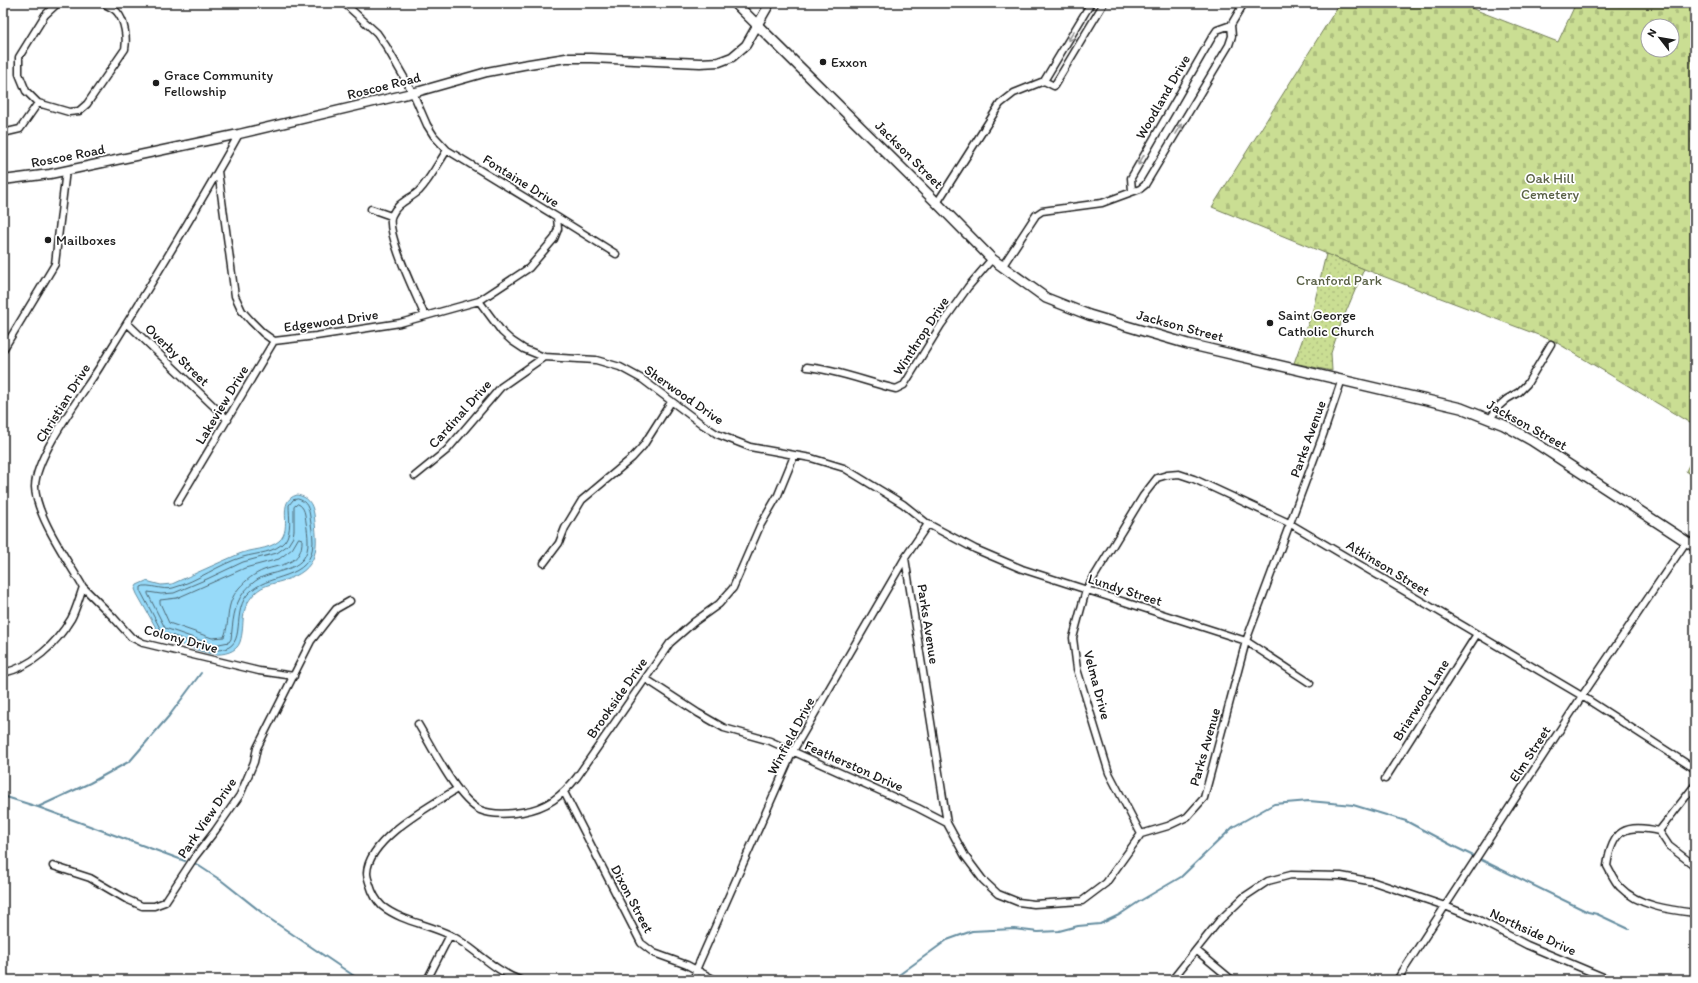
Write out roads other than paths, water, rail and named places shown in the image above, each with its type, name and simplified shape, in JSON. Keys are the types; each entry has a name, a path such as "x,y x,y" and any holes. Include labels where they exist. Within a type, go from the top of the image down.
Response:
{"main road":[{"name":"Jackson Street","path":"735,3 938,202 992,259 1002,268 1046,298 1089,315 1188,344 1461,408 1490,419 1531,440 1695,547"},
{"name":"Roscoe Road","path":"3,180 66,170 239,134 413,93 487,72 566,58 604,58 700,64 719,62 732,57 742,49 749,40 770,3"}],"street":[{"path":"58,3 45,14 19,57 19,74 26,91 38,103 69,112 79,111 88,104 124,49 126,39 122,21 117,12 103,3"},
{"name":"Fontaine Drive","path":"344,3 377,33 413,93 427,125 434,136 447,150 557,217 558,229 554,239 529,268 479,300"},
{"path":"938,202 1000,104 1014,93 1044,81 1091,3"},
{"path":"1044,81 1054,86 1104,3"},
{"path":"1002,268 1036,215 1042,211 1102,203 1140,189 1149,181 1229,45 1232,36 1231,25 1244,3"},
{"name":"Woodland Drive","path":"1132,192 1130,178 1211,39 1217,30 1231,25"},
{"path":"3,133 20,130 38,103"},
{"name":"Christian Drive","path":"82,587 45,521 36,496 36,476 55,436 127,323 239,134"},
{"path":"425,316 390,231 391,216 401,204 419,191 447,150"},
{"path":"3,350 55,264 66,170"},
{"name":"Edgewood Drive","path":"218,171 235,296 242,311 263,333 274,340 316,336 400,323 479,300"},
{"path":"371,209 391,216"},
{"path":"557,217 616,254"},
{"name":"Winthrop Drive","path":"807,367 826,368 839,374 851,375 896,389 904,385 941,325 968,287 992,259"},
{"name":"Sherwood Drive","path":"479,300 497,326 512,341 544,357 596,360 620,367 642,379 671,402 717,434 750,447 811,458 844,468 903,504 928,524"},
{"name":"Overby Street","path":"127,323 228,420"},
{"name":"Lakeview Drive","path":"178,502 228,420 274,340"},
{"path":"1490,419 1499,406 1519,392 1526,384 1551,344"},
{"name":"Cardinal Drive","path":"415,476 447,450 501,387 544,357"},
{"name":"Parks Avenue","path":"905,558 946,823 965,856 983,880 998,894 1018,902 1043,904 1082,901 1106,883 1142,834 1168,826 1188,817 1204,798 1246,641 1323,435 1342,379"},
{"path":"544,564 559,543 565,528 582,500 636,454 643,446 671,402"},
{"name":"Brookside Drive","path":"418,724 457,789 479,809 498,814 517,813 533,810 555,800 564,792 646,679 670,643 694,622 720,604 733,588 760,526 778,494 794,456"},
{"name":"Velma Drive","path":"1142,834 1109,773 1077,668 1073,638 1086,590 1143,496 1157,478 1167,474 1176,474"},
{"name":"Atkinson Street","path":"1176,474 1194,479 1289,523 1582,696 1695,769"},
{"name":"Winfield Drive","path":"694,980 696,970 793,751 905,558 928,524"},
{"name":"Lundy Street","path":"928,524 975,549 1022,569 1246,641 1310,683"},
{"name":"Elm Street","path":"1397,980 1582,696 1686,542"},
{"path":"3,673 11,671 39,656 59,636 72,618 82,587"},
{"name":"Colony Drive","path":"82,587 131,637 143,643 260,671 294,676"},
{"name":"Park View Drive","path":"53,866 90,878 126,899 142,906 154,906 165,902 194,858 216,831 240,795 254,762 258,748 311,641 336,609 350,601"},
{"name":"Briarwood Lane","path":"1385,779 1477,634"},
{"name":"Featherston Drive","path":"646,679 724,728 770,741 918,808 946,823"},
{"path":"1659,831 1695,785"},
{"path":"457,789 424,810 385,838 373,854 367,874 371,890 381,904 392,913 450,935 468,946 509,976 520,980"},
{"name":"Dixon Street","path":"564,792 641,943 654,954 696,970 715,980"},
{"path":"1695,866 1669,846 1659,831 1636,827 1626,830 1615,837 1609,850 1607,866 1621,888 1639,900 1664,908 1695,913"},
{"name":"Northside Drive","path":"1172,980 1219,921 1244,897 1268,880 1291,875 1342,876 1374,882 1445,906 1475,918 1527,945 1610,980"},
{"path":"427,980 450,935"},
{"path":"1196,950 1232,980"}],"water":[{"path":"297,495 307,499 313,510 316,537 314,556 304,571 282,581 264,586 255,593 244,611 242,635 236,648 225,653 209,653 194,649 160,635 137,594 135,589 137,585 146,581 161,585 172,584 239,554 275,544 283,536 287,503 291,498"}],"waterway":[{"path":"38,807 90,783 130,761 169,716 201,673"},
{"path":"3,796 38,807 185,861"},
{"path":"892,980 947,940 972,931 1014,929 1038,932 1059,931 1078,926 1100,924 1119,915 1181,877 1233,827 1274,804 1309,801 1353,805 1406,821 1457,848 1588,912 1597,914 1629,929"},
{"path":"196,864 222,881 270,919 360,980"}],"place":[{"name":"Exxon","path":"823,62"},
{"name":"Grace Community Fellowship","path":"156,83"},
{"name":"Mailboxes","path":"48,240"},
{"name":"Saint George Catholic Church","path":"1270,323"}],"park label":[{"name":"Oak Hill Cemetery","path":"1550,186"},
{"name":"Cranford Park","path":"1339,280"}]}
